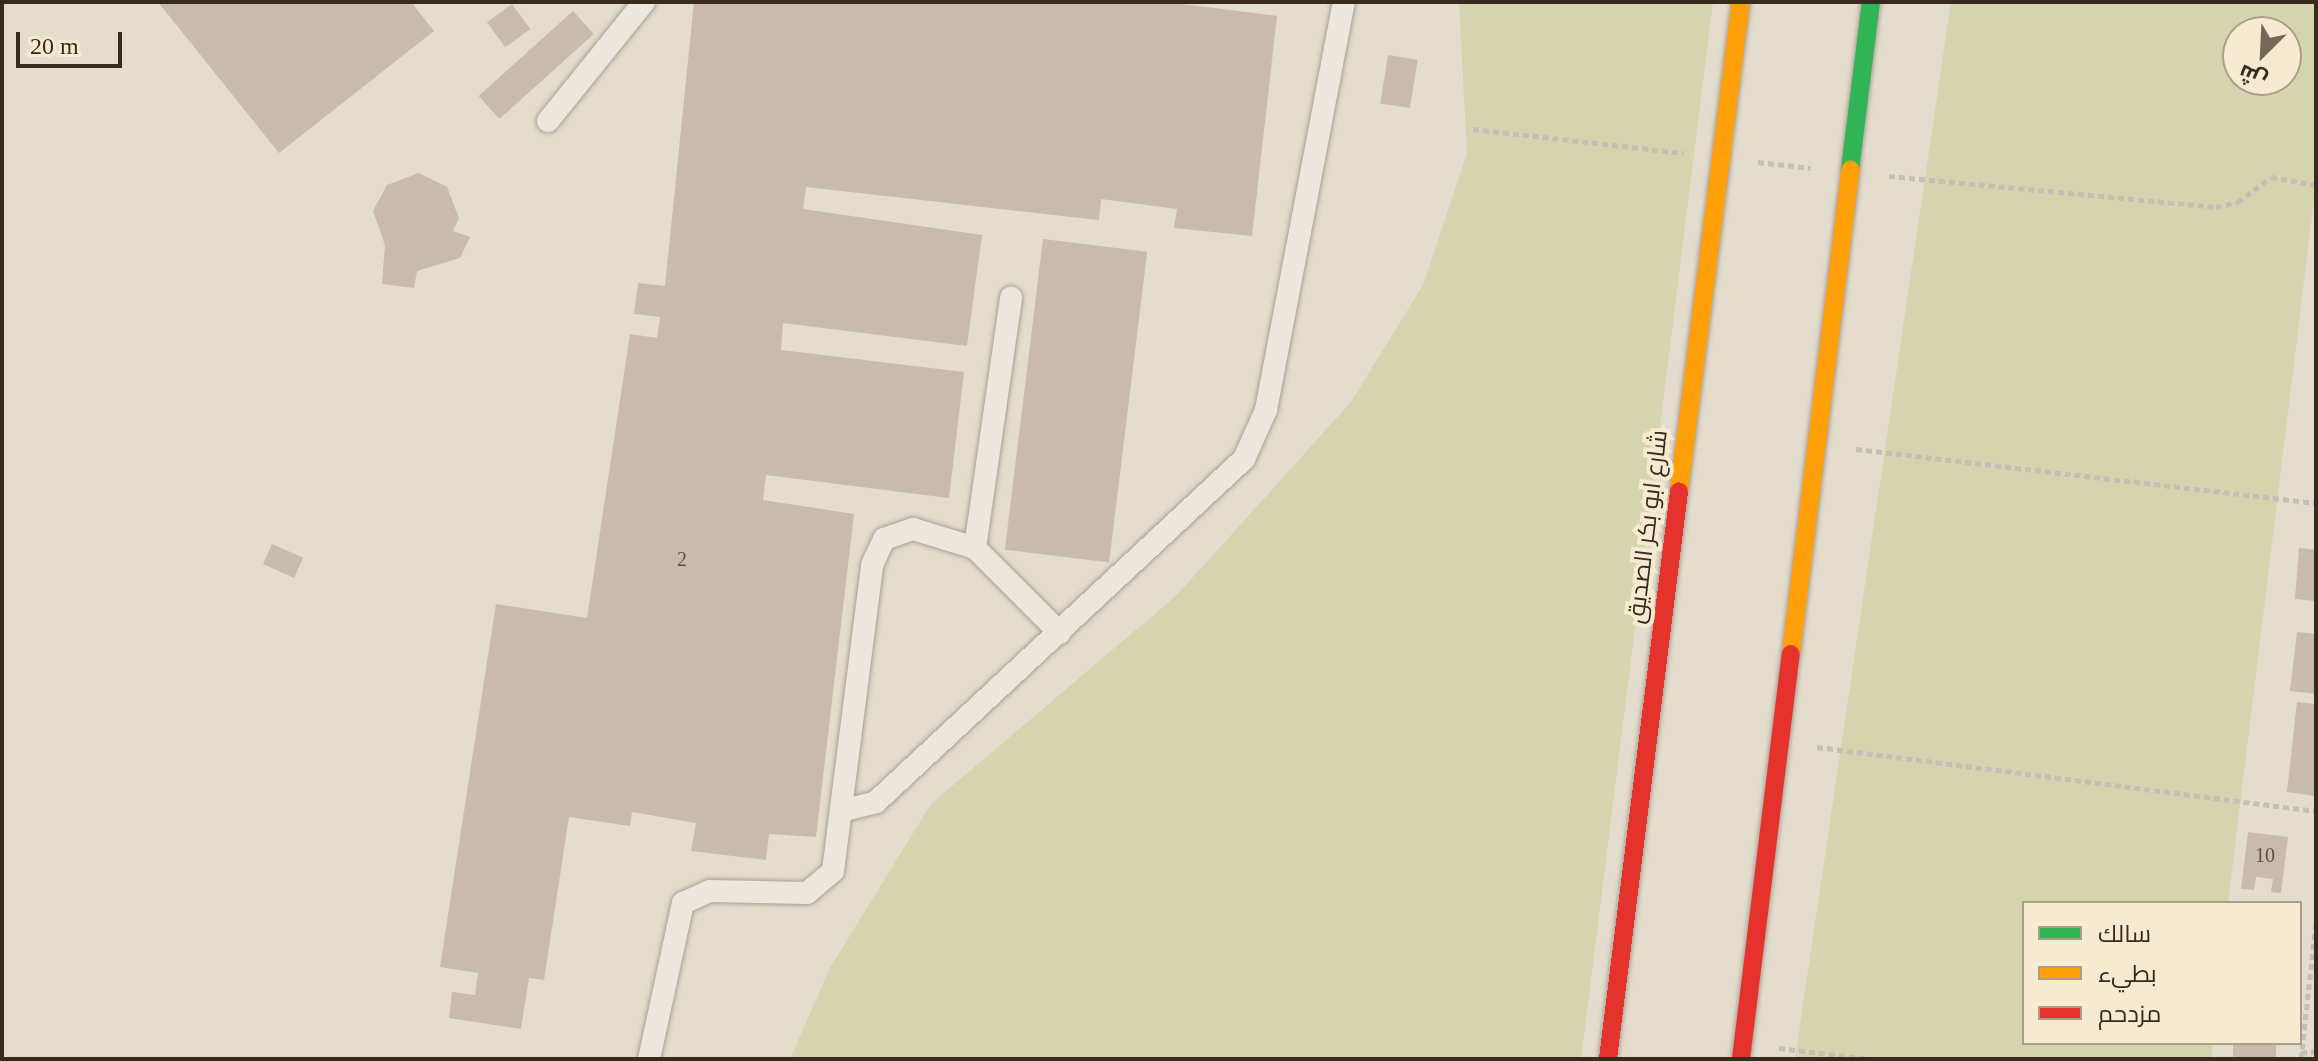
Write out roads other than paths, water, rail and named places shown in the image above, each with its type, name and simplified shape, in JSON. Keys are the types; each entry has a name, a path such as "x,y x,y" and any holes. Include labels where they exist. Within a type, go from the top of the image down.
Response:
{"main road":[{"name":"شارع ابو بكر الصديق","path":"1608,1059 1718,157 1741,2"},
{"path":"1742,1051 1871,2"}],"lane":[{"path":"548,121 644,2"},
{"path":"841,811 869,808 1212,494 1262,426 1344,2"},
{"path":"975,548 1011,298"},
{"path":"649,1059 683,903 710,891 819,888 833,871 874,555 884,539 913,529 975,548 1060,633"}]}
